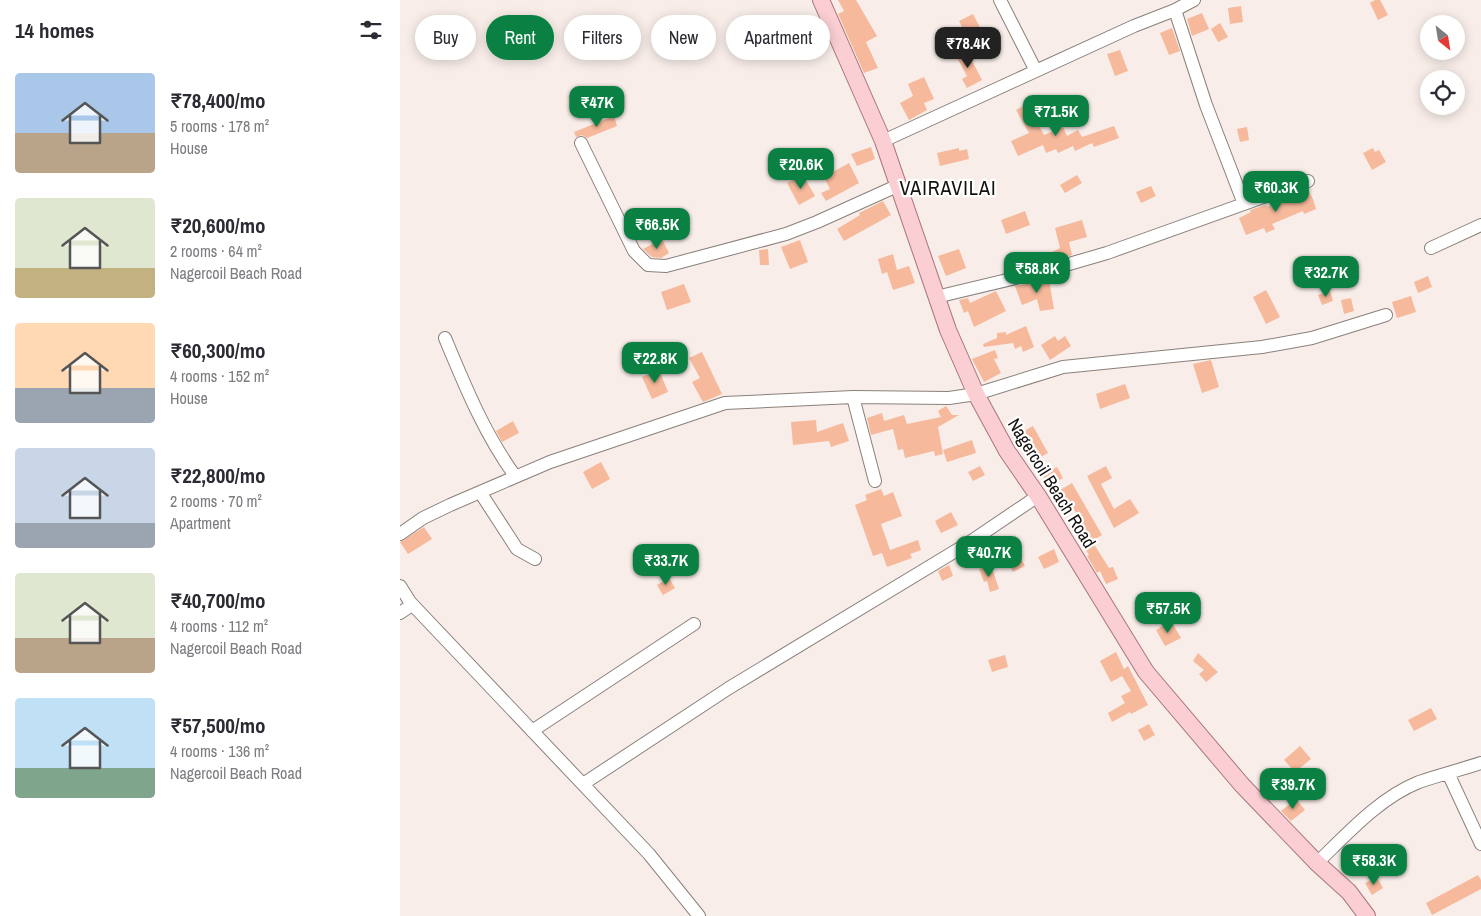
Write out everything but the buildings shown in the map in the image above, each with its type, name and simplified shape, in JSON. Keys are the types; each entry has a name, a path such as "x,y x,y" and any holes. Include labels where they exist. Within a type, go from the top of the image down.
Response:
{"main road":[{"name":"Nagercoil Beach Road","path":"821,0 883,141 948,330 976,394 1007,451 1038,496 1146,672 1242,785 1317,863 1349,892 1367,916"}],"street":[{"path":"1000,0 1036,71"},
{"path":"883,141 1194,0"},
{"path":"1175,10 1206,105 1244,204"},
{"path":"581,142 634,251 648,265 666,266 786,234 817,222 899,184"},
{"path":"936,297 1046,271 1107,253 1308,181"},
{"path":"1431,248 1481,225"},
{"path":"400,534 423,518 550,462 725,403 854,397 949,398 976,394 1063,366 1262,347 1312,338 1386,315"},
{"path":"445,338 484,428 498,452 516,476"},
{"path":"854,397 875,481"},
{"path":"480,492 517,549 535,559"},
{"path":"583,784 728,688 967,544 1038,496"},
{"path":"400,586 410,602 649,854 699,916"},
{"path":"400,613 409,607 410,602"},
{"path":"532,730 694,624"},
{"path":"1317,863 1369,814 1393,796 1417,783 1481,764"},
{"path":"1448,774 1481,844"}],"district":[{"name":"VAIRAVILAI","path":"948,187"}]}
